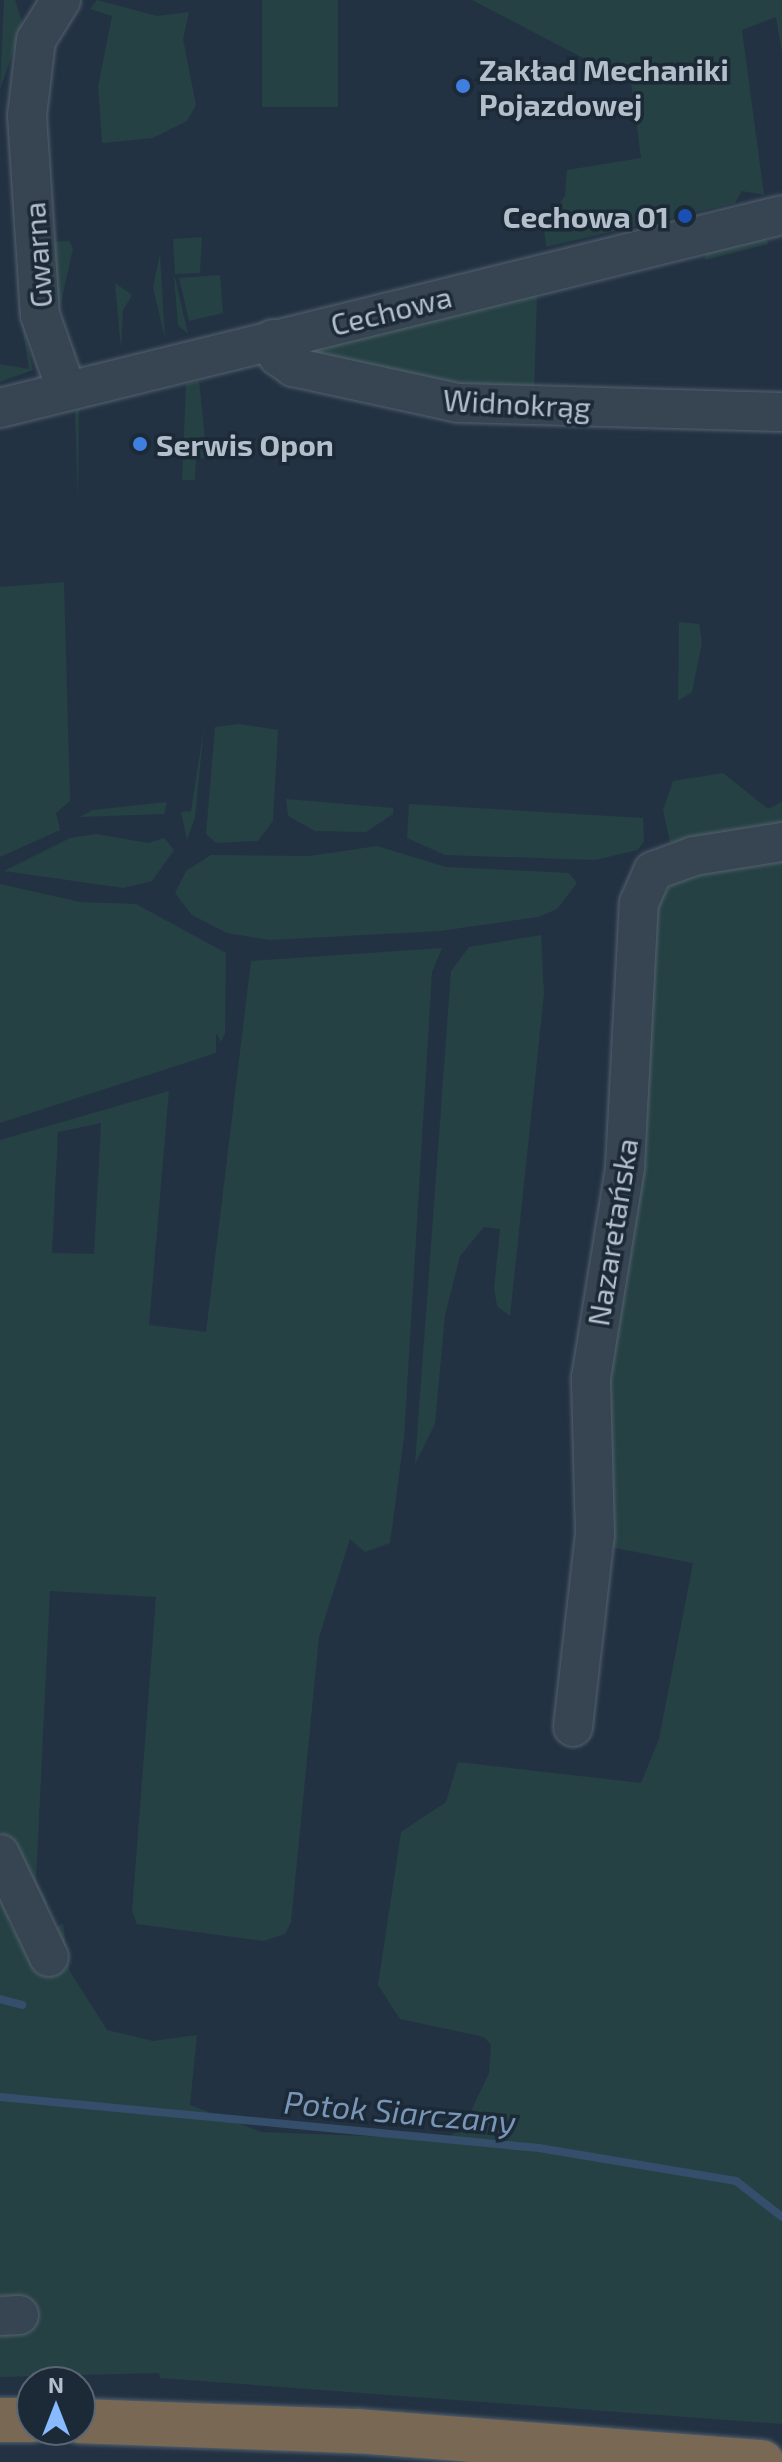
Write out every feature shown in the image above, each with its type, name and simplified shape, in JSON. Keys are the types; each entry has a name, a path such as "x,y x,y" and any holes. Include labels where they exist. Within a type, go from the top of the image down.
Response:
{"highway":[{"path":"96,2422 357,2431 762,2462"}],"street":[{"name":"Gwarna","path":"61,0 36,40 13,115 40,315 66,389"},
{"name":"Cechowa","path":"0,408 66,389 782,215"},
{"name":"Widnokrąg","path":"273,339 278,356 293,367 458,403 782,412"},
{"name":"Nazaretańska","path":"573,1727 595,1535 591,1378 625,1167 639,903 653,871 694,856 782,842"},
{"path":"0,1854 49,1957"}],"green space":[{"path":"4,0 15,0 23,25 0,89"},
{"path":"97,0 157,16 189,12 183,39 196,105 187,121 153,138 102,143 98,87 112,16 90,9"},
{"path":"262,0 338,0 338,107 262,107"},
{"path":"472,0 782,0 782,53 776,17 742,30 764,195 742,191 735,203 546,247 544,229 565,195 567,170 641,158 631,83"},
{"path":"763,234 769,244 705,260 705,253"},
{"path":"202,237 200,273 175,274 173,239"},
{"path":"69,241 73,248 59,312 51,242"},
{"path":"160,254 165,339 153,287"},
{"path":"220,275 223,313 189,321 179,278"},
{"path":"175,278 188,334 178,325"},
{"path":"115,283 132,295 123,310 121,349"},
{"path":"16,289 33,370 0,382 0,364 29,369"},
{"path":"537,294 534,396 684,401 709,389 685,403 490,397 314,361 302,346"},
{"path":"199,381 207,458 196,459 195,480 182,480 186,384"},
{"path":"84,402 79,410 78,501 75,412"},
{"path":"64,582 70,801 56,813 60,830 0,857 0,587"},
{"path":"679,622 699,624 702,643 692,692 678,701"},
{"path":"240,724 278,730 273,821 258,841 216,843 206,834 215,727"},
{"path":"204,727 195,817 187,840 181,812 191,811"},
{"path":"723,773 768,809 782,802 782,829 772,824 683,846 670,842 663,810 673,781"},
{"path":"286,799 393,808 393,814 366,832 315,831 288,816"},
{"path":"167,802 164,814 80,817 93,810"},
{"path":"409,804 643,818 644,841 638,850 595,860 445,855 407,838"},
{"path":"96,834 148,843 164,838 174,850 152,881 123,888 4,871 70,838"},
{"path":"377,846 446,867 569,873 577,883 557,909 538,917 440,931 269,940 227,933 192,915 175,893 186,871 211,855 309,856"},
{"path":"782,852 782,2424 160,2378 159,2373 96,2375 96,2366 16,2366 16,2377 0,2377 0,1867 12,1905 8,1922 19,1939 35,1941 63,1923 69,1970 107,2030 153,2041 197,2035 190,2105 261,2132 443,2139 462,2130 489,2073 491,2045 484,2037 400,2019 378,1985 401,1832 446,1802 458,1762 641,1783 659,1739 693,1563 605,1546 601,1418 657,903 679,875"},
{"path":"0,884 80,902 136,904 226,953 225,1033 221,1042 216,1033 216,1053 0,1123"},
{"path":"541,935 544,994 510,1316 497,1306 494,1288 500,1229 484,1227 460,1256 445,1315 435,1424 415,1464 451,971 469,947"},
{"path":"442,948 432,972 404,1438 390,1543 365,1552 350,1539 319,1637 291,1922 285,1934 263,1941 137,1924 132,1911 156,1597 50,1591 36,1880 48,1904 38,1906 0,1830 0,1140 169,1091 149,1325 206,1332 251,961","holes":["101,1123 94,1254 52,1253 58,1132"]}],"waterway":[{"path":"0,1999 22,2005"},
{"name":"Potok Siarczany","path":"0,2097 539,2148 736,2181 782,2217"}],"place":[{"name":"Zakład Mechaniki Pojazdowej","path":"463,86"},
{"name":"Cechowa 01","path":"685,216"},
{"name":"Serwis Opon","path":"140,444"}]}
